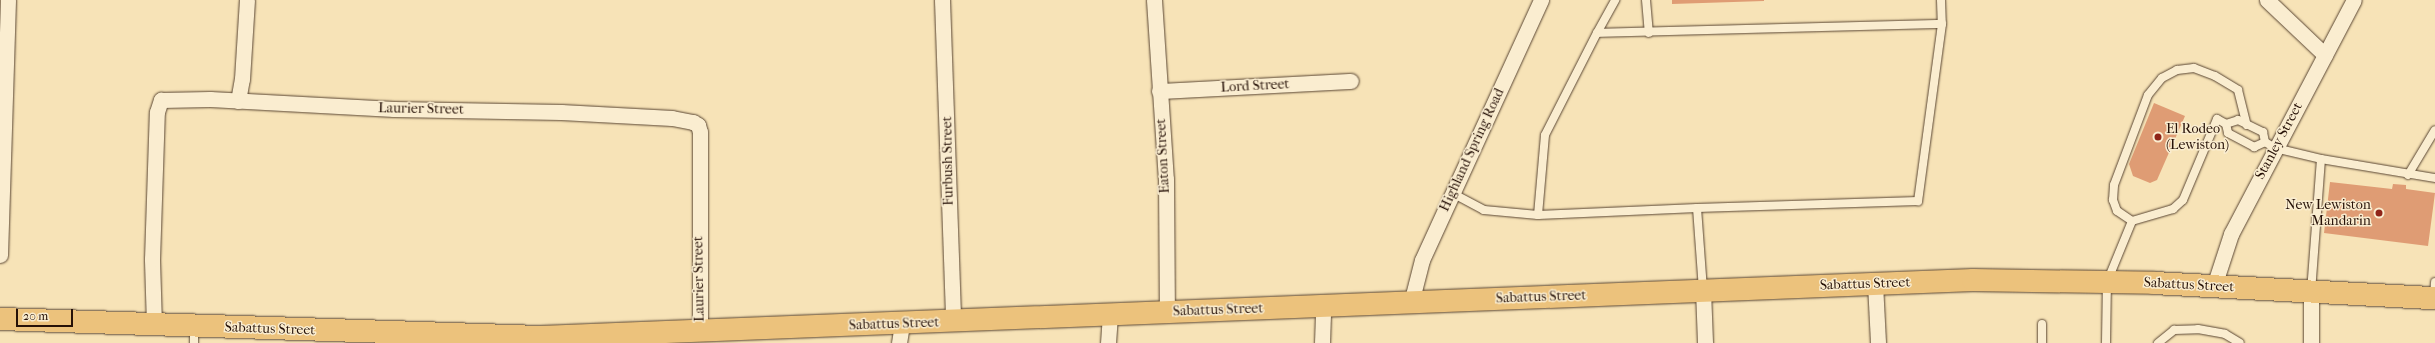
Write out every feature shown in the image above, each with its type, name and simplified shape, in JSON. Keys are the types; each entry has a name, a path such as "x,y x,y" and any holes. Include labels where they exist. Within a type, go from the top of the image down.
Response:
{"main road":[{"name":"Sabattus Street","path":"0,320 154,324 194,334 361,335 512,340 676,338 700,332 900,333 953,322 1973,280 2107,282 2214,286 2311,292 2435,293"}],"street":[{"path":"0,255 8,0"},
{"path":"238,101 242,79 247,0"},
{"name":"Furbush Street","path":"942,0 953,322"},
{"name":"Eaton Street","path":"1154,0 1166,179 1167,312"},
{"name":"Highland Spring Road","path":"1411,303 1422,260 1542,0"},
{"path":"2267,0 2325,55"},
{"name":"Stanley Street","path":"2214,286 2231,234 2270,145 2325,55 2354,0"},
{"name":"Lord Street","path":"1159,91 1351,81"},
{"name":"Laurier Street","path":"154,324 152,260 158,105 161,100 168,99 394,109 561,112 672,118 693,122 698,125 700,132 700,332"},
{"path":"1875,283 1878,343"},
{"path":"1703,290 1706,343"},
{"path":"2311,292 2311,343"},
{"path":"1322,343 1323,306"},
{"path":"1108,343 1110,315"}],"lane":[{"path":"1538,215 1545,135 1615,0"},
{"path":"1646,0 1649,33"},
{"path":"1452,193 1484,210 1538,215 1918,201 1942,24 1941,0"},
{"path":"1597,33 1649,33 1942,24"},
{"path":"2132,221 2117,211 2113,200 2114,185 2148,96 2162,78 2177,70 2194,68 2215,76 2238,90 2247,125"},
{"path":"2132,221 2173,209 2183,200 2217,119 2226,124 2238,120 2263,132 2270,145"},
{"path":"2226,124 2228,133 2254,147 2270,145 2321,159 2408,175 2435,178"},
{"path":"2408,175 2435,130"},
{"path":"2311,292 2321,159"},
{"path":"1696,208 1703,290"},
{"path":"2106,343 2107,282 2132,221"},
{"path":"2042,324 2042,343"},
{"path":"2158,343 2174,330 2198,329 2225,334 2240,343"}],"building":[{"path":"1672,0 1764,0 1764,1 1672,4"},
{"name":"El Rodeo (Lewiston)","path":"2154,103 2185,116 2157,180 2150,183 2133,176 2129,164"},
{"name":"New Lewiston Mandarin","path":"2330,182 2392,189 2393,184 2406,185 2406,189 2435,193 2428,246 2324,233"}],"place":[{"name":"El Rodeo (Lewiston)","path":"2158,137"},
{"name":"New Lewiston Mandarin","path":"2379,213"}]}
